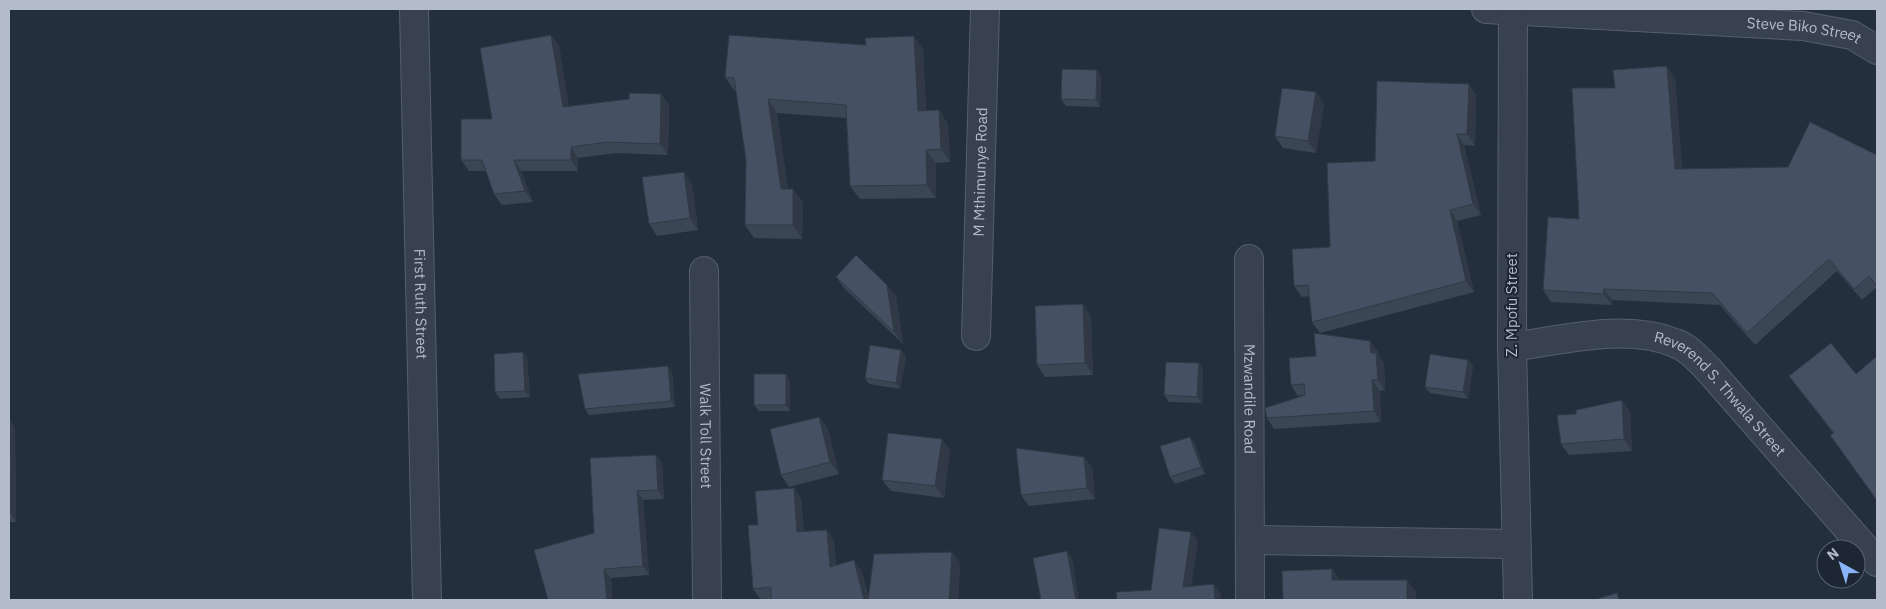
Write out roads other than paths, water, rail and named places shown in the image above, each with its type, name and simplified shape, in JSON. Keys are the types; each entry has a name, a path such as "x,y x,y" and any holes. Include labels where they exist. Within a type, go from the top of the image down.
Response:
{"street":[{"name":"First Ruth Street","path":"414,9 427,600"},
{"name":"M Mthimunye Road","path":"976,336 985,9"},
{"name":"Steve Biko Street","path":"1486,9 1803,17 1852,35 1877,50"},
{"name":"Z. Mpofu Street","path":"1513,11 1512,347 1518,600"},
{"name":"Mzwandile Road","path":"1249,259 1250,600"},
{"name":"Walk Toll Street","path":"704,271 707,600"},
{"name":"Reverend S. Thwala Street","path":"1512,347 1591,336 1627,334 1656,337 1676,343 1692,352 1877,562"},
{"path":"1250,540 1516,544"}]}
